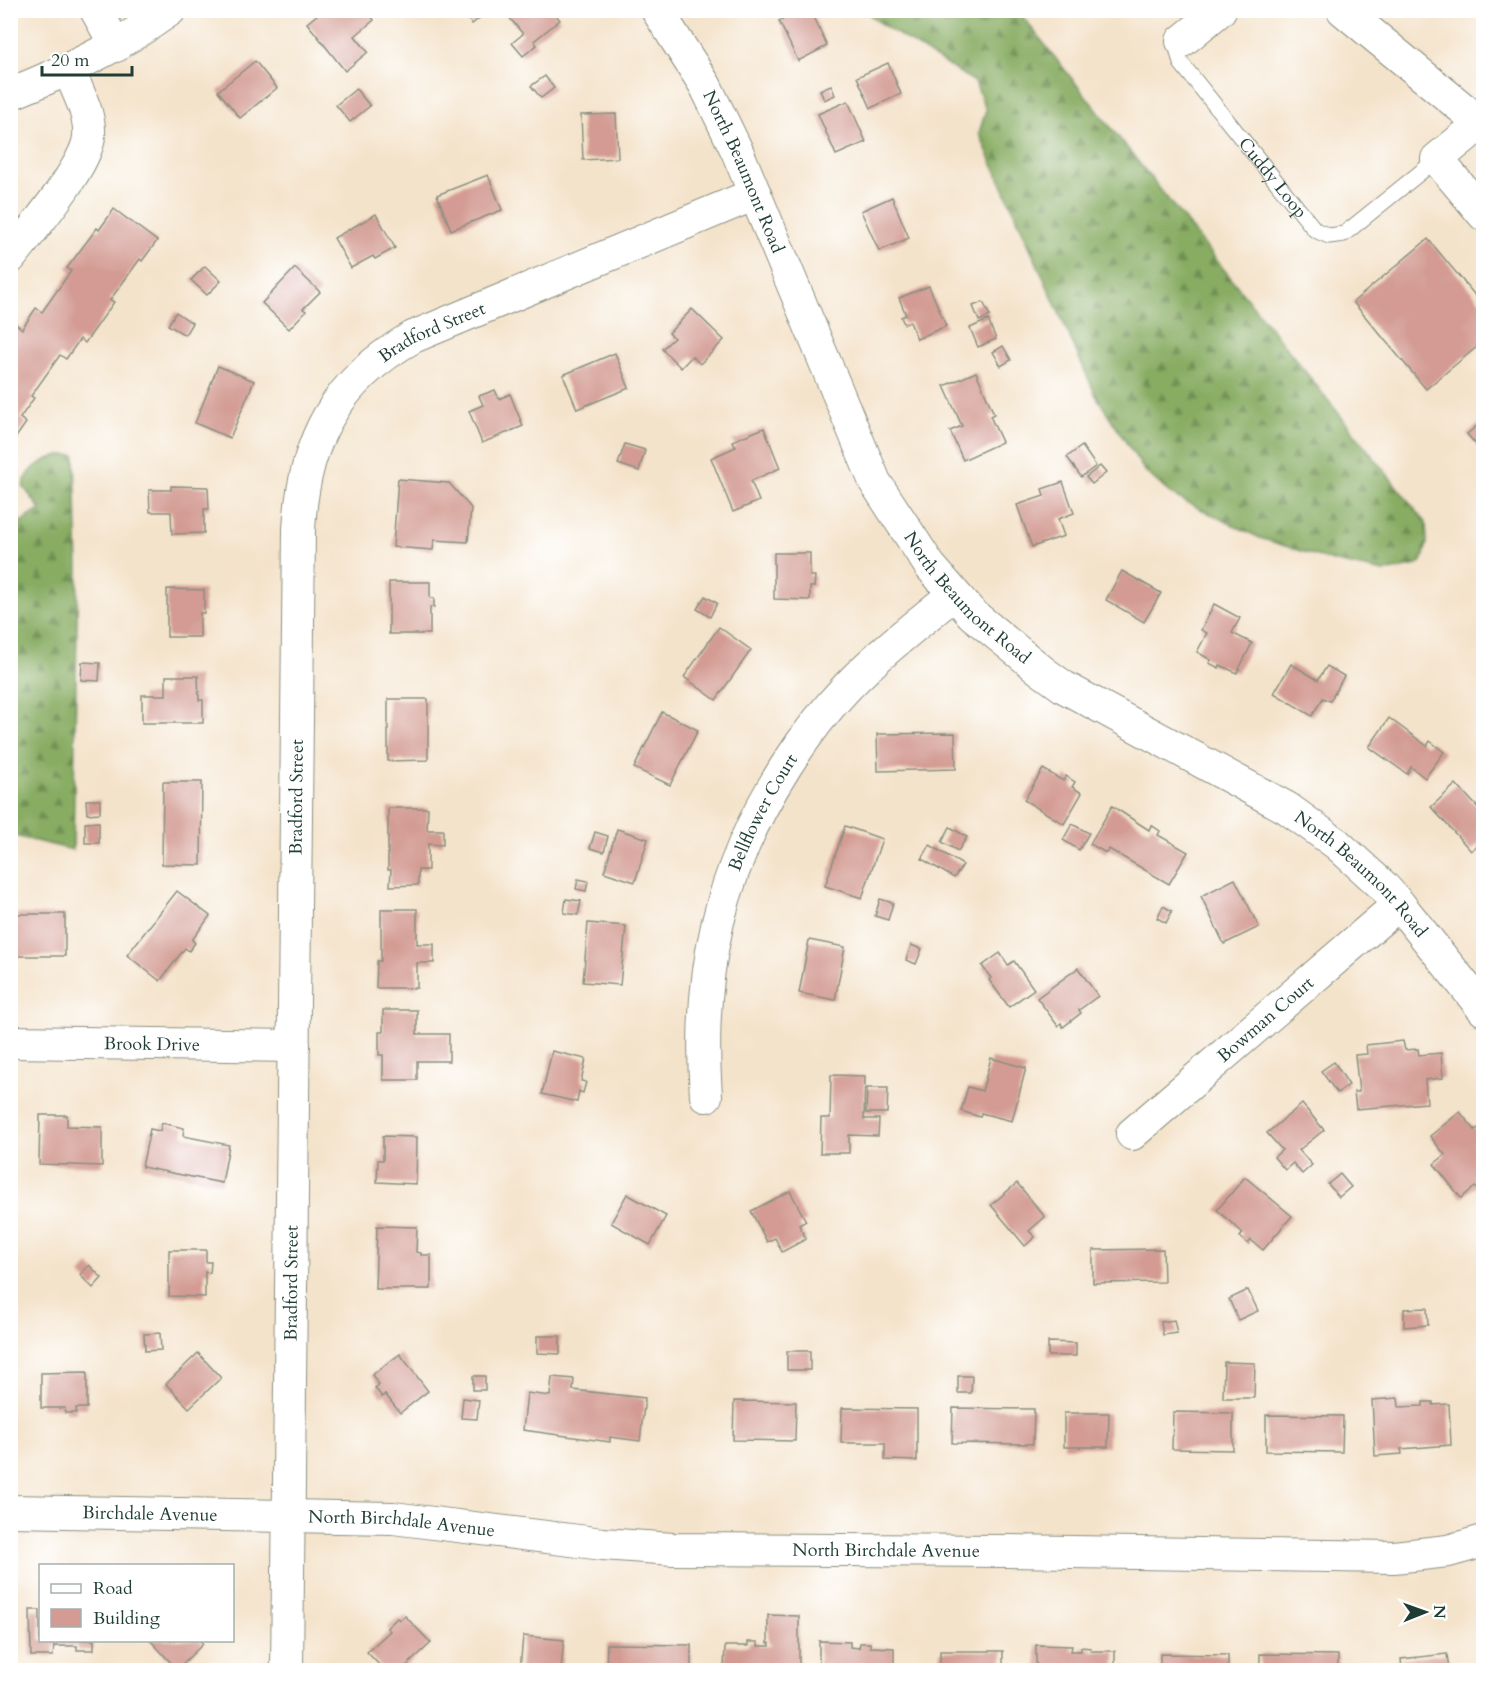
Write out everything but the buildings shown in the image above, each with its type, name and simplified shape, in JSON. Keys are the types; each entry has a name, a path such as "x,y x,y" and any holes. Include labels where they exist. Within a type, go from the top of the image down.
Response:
{"street":[{"path":"96,10 116,46"},
{"path":"10,94 69,70 116,46 170,10"},
{"name":"North Beaumont Road","path":"657,10 705,85 737,152 875,482 909,536 954,594 986,626 1065,687 1287,808 1337,843 1382,885 1484,1010"},
{"name":"Cuddy Loop","path":"1182,41 1220,10"},
{"name":"Cuddy Loop","path":"1343,10 1482,125 1437,159"},
{"path":"10,258 77,167 86,147 89,136 86,112 69,70"},
{"path":"1437,159 1484,215"},
{"name":"Bradford Street","path":"287,1671 299,530 300,500 307,465 318,436 338,402 366,369 389,351 413,337 755,194"},
{"name":"Bellflower Court","path":"706,1096 704,1007 710,957 723,895 747,836 771,791 805,737 846,688 891,644 954,594"},
{"name":"Bowman Court","path":"1132,1134 1398,904"},
{"name":"Brook Drive","path":"10,1042 294,1046"},
{"name":"Birchdale Avenue","path":"10,1511 289,1515"},
{"name":"North Birchdale Avenue","path":"289,1515 393,1518 603,1544 673,1549 1394,1557 1448,1551 1484,1541"}],"lane":[{"name":"Cuddy Loop","path":"1182,41 1178,52 1180,63 1315,230 1329,236 1344,234 1437,159"}],"green space":[{"path":"865,11 1018,11 1426,523 1427,543 1423,559 1417,565 1384,572 1336,562 1260,538 1172,495 1144,470 1096,396 979,133 986,110 975,82 881,24"},
{"path":"59,455 75,455 78,571 73,850 10,835 11,531 40,509 23,486 28,474 41,463"}]}
